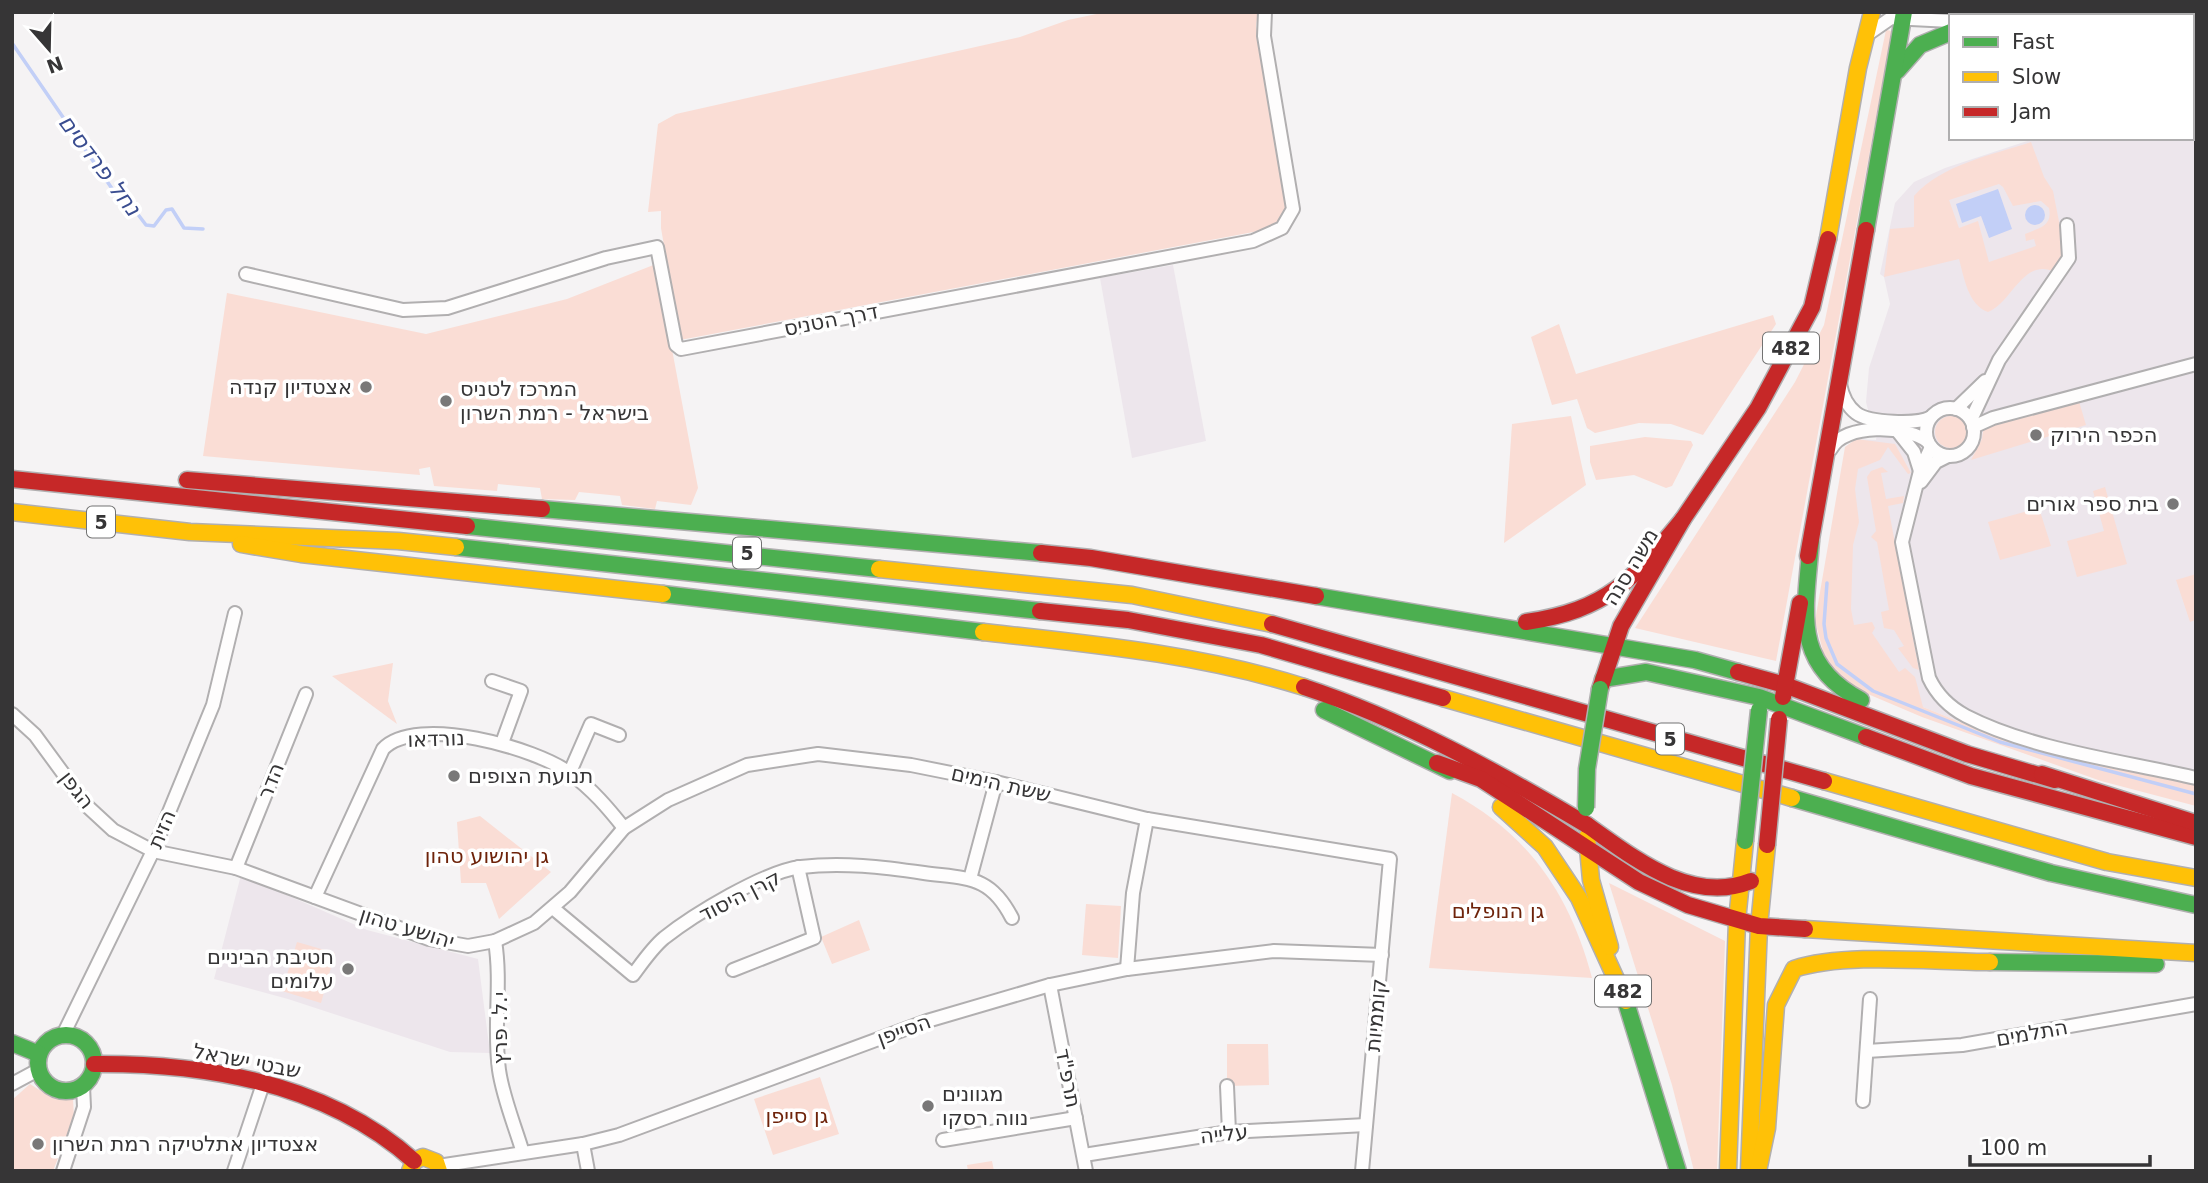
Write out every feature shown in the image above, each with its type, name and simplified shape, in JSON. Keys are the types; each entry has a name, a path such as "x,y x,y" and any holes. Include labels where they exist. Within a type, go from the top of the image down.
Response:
{"main road":[{"name":"משה סנה","path":"1678,1171 1591,880 1586,808 1587,769 1612,645 1683,519 1758,408 1812,307 1823,266 1858,68 1872,12"},
{"path":"1970,12 2027,12"},
{"name":"482","path":"1749,1171 1759,926 1780,712 1904,14"},
{"path":"1892,81 1901,63 1912,51 1936,36 1949,33"},
{"path":"12,469 362,493 1091,558 1695,660 1785,685 1966,754 2196,823"},
{"name":"5","path":"12,479 1132,594 1294,629 2067,851 2107,862 2196,878"},
{"name":"5","path":"12,512 190,532 398,541 1128,620 1191,631 1261,645 2051,873 2196,905"},
{"path":"1496,625 1553,620 1597,604 1624,588 1683,519"},
{"path":"190,532 301,554 1102,648 1207,663 1286,682 1359,707 1473,757 1587,825 1628,853 1685,884 1724,892 1741,888 1756,878 1765,864"},
{"path":"1811,541 1807,635 1813,661 1827,681 1849,695 1986,746 2055,780"},
{"path":"1102,648 1265,690 1343,717 1437,763 1481,790 1545,847 1579,898 1626,1001"},
{"path":"1602,684 1646,672 1759,703 1971,776 2051,800 2196,837"},
{"path":"1728,1171 1737,921 1759,703 1751,680 1742,673"},
{"path":"1437,763 1481,779 1651,888 1688,905 1737,921 1759,926 2196,953"},
{"path":"1758,1171 1767,1128 1776,1005 1794,970 1809,964 1852,961 2196,962"},
{"path":"12,1044 38,1062 48,1085 56,1090 65,1091 83,1086 94,1064 89,1046 82,1040 63,1035 48,1041 38,1062"},
{"name":"שבטי ישראל","path":"94,1064 137,1063 264,1081 319,1097 371,1126 412,1166"},
{"path":"412,1166 427,1157 438,1169"}],"street":[{"name":"דרך הטניס","path":"246,274 403,310 429,310 447,308 606,258 657,247 676,345 681,349 1253,241 1282,228 1293,209 1264,36 1265,12"},
{"path":"1867,34 1891,18 1904,14 1949,21"},
{"path":"1915,491 1936,462 1964,452 1970,446 1972,423 1991,376 2069,258 2067,225"},
{"path":"1972,423 2196,364"},
{"path":"1956,409 1991,376"},
{"path":"1839,377 1847,402 1861,415 1904,422 1925,421 1942,409 1956,409 1972,423"},
{"path":"1931,417 1926,429 1930,444 1920,471 1902,542 1929,678 1935,691 1958,711 1992,726 2043,743 2196,778"},
{"path":"1825,462 1835,440 1854,430 1922,436 1948,456"},
{"path":"1899,433 1909,443 1920,471"},
{"name":"הזית","path":"63,1035 153,851 213,705 235,613"},
{"path":"492,681 521,691 502,743"},
{"name":"הדר","path":"236,868 306,694"},
{"name":"הגפן","path":"12,714 34,735 87,806 113,830 153,851"},
{"path":"570,772 591,724 619,735"},
{"name":"נורדאו","path":"315,897 383,749 389,742 447,735 502,743 570,772 601,800 624,828"},
{"name":"ששת הימים","path":"624,828 668,800 747,765 818,754 855,756 996,782 1147,819 1390,859"},
{"path":"970,879 996,782"},
{"path":"1126,969 1133,893 1147,819"},
{"name":"יהושע טהון","path":"153,851 236,868 429,939 468,946 495,941 534,923 554,909 624,828"},
{"name":"קוממיות","path":"1362,1171 1390,859"},
{"name":"קרן היסוד","path":"554,909 633,975 662,940 722,901 758,882 798,867 871,866 970,879 996,891 1012,918"},
{"path":"733,970 814,938 798,867"},
{"name":"י.ל. פרץ","path":"495,941 500,970 497,1015 499,1072 523,1153"},
{"name":"הסייפן","path":"438,1169 583,1144 661,1120 927,1021 1050,985 1126,969 1274,951 1382,955"},
{"name":"תרפ\"ד","path":"1050,985 1086,1171"},
{"path":"1863,1101 1870,999"},
{"name":"התלמים","path":"1867,1051 1962,1045 2196,1004"},
{"path":"12,1084 38,1062"},
{"path":"234,1171 264,1081"},
{"path":"63,1171 84,1107 83,1086"},
{"path":"1227,1086 1229,1132"},
{"path":"943,1140 1076,1118"},
{"name":"עלייה","path":"1084,1155 1229,1132 1366,1125"},
{"path":"583,1144 588,1171"}],"shaded area":[{"name":"הכפר הירוק","path":"2194,86 2196,781 1997,737 1923,707 1855,669 1842,508 1856,439 1876,440 1879,416 1868,410 1866,402 1869,368 1890,304 1884,277 1880,274 1895,203 1914,182 1945,168 2030,140 2194,140"},
{"path":"1173,265 1206,441 1132,458 1100,278"},
{"name":"חטיבת הביניים עלומים","path":"241,875 367,930 478,959 490,1053 450,1052 288,999 214,979"}],"green space":[{"path":"1106,12 1258,12 1256,26 1286,191 1286,207 1274,228 680,340 661,228 661,211 648,212 658,124 676,114 1020,37 1068,20"},
{"path":"1886,30 1892,31 1776,661 1635,628 1795,382 1824,325"},
{"path":"2031,142 2044,177 2053,191 2065,255 2055,272 2044,269 2034,271 1988,312 1971,297 1959,259 1884,277 1890,229 1914,227 1914,196 1953,168","holes":["1999,184 2013,206 2041,201 2049,208 2050,214 2047,223 2025,234 2026,241 2034,239 2036,246 1989,262 1978,221 1959,228 1949,200"]},
{"name":"המרכז לטניס בישראל - רמת השרון","path":"656,264 698,488 691,505 657,501 655,509 622,505 620,496 579,492 575,500 542,499 540,488 498,484 497,491 434,486 430,467 419,469 420,475 203,456 227,293 426,334 567,299"},
{"path":"1773,315 1776,324 1703,435 1671,424 1639,423 1595,433 1587,428 1577,399 1552,405 1531,337 1559,324 1576,374"},
{"path":"2078,398 2086,425 1971,460 1982,439 1984,424"},
{"path":"1571,416 1586,485 1504,543 1512,424"},
{"path":"1951,416 1962,421 1967,432 1962,443 1951,448 1940,443 1935,432 1940,421"},
{"path":"1645,437 1691,441 1693,445 1672,486 1666,488 1634,475 1596,480 1590,462 1590,446"},
{"path":"1856,439 1895,444 1911,473 1908,474 1888,447 1880,460 1858,469 1855,489 1859,522 1853,545 1851,609 1854,625 1872,622 1875,628 1872,633 1899,672 1905,668 1915,677 1923,707 1997,737 2196,781 2196,806 2101,781 1922,717 1849,686 1827,666 1815,621 1845,447"},
{"path":"1882,467 1888,472 1881,473 1886,499 1904,496 1903,503 1888,506 1919,670 1913,668 1898,648 1904,646 1894,630 1884,628 1881,612 1889,610 1877,542 1871,537 1876,531 1867,477 1871,471"},
{"path":"2105,487 2127,564 2077,577 2067,541 2104,531 2093,491"},
{"path":"2039,508 2051,546 2000,560 1988,522"},
{"path":"2196,574 2196,620 2190,622 2176,580"},
{"path":"393,663 388,701 397,724 332,676"},
{"name":"גן הנופלים","path":"1452,793 1503,828 1543,870 1572,920 1592,978 1429,968"},
{"name":"גן יהושוע טהון","path":"480,816 551,872 499,919 486,883 461,883 457,822"},
{"path":"1609,883 1725,941 1717,1171 1694,1171 1672,1085"},
{"path":"1086,904 1121,906 1118,958 1082,955"},
{"path":"859,920 870,950 832,964 821,937"},
{"path":"297,942 335,953 321,1003 282,991"},
{"path":"1227,1044 1268,1044 1269,1085 1227,1086"},
{"name":"גן סייפן","path":"820,1077 839,1134 773,1155 754,1099"},
{"name":"אצטדיון אתלטיקה רמת השרון","path":"30,1084 52,1098 73,1099 74,1117 53,1171 12,1171 12,1100"},
{"path":"992,1161 994,1171 968,1171 967,1165"}],"water":[{"path":"1998,189 2012,229 1989,238 1981,216 1962,223 1956,204"},
{"path":"2035,205 2042,208 2045,215 2042,222 2035,225 2028,222 2025,215 2028,208"}],"waterway":[{"name":"נחל פרדסים","path":"12,43 113,190 130,204 146,225 154,226 166,210 172,209 184,228 203,229"},
{"path":"1827,583 1824,624 1826,638 1837,664 1873,691 2000,742 2196,794"}],"traffic: fast":[{"path":"1866,230 1904,12"},
{"path":"1897,71 1920,45 1949,33"},
{"path":"542,509 1041,553"},
{"path":"467,526 879,569"},
{"path":"1811,541 1806,611 1813,651 1823,669 1838,685 1861,700"},
{"path":"456,547 1040,611"},
{"path":"663,594 983,632"},
{"path":"1316,596 1695,660 1738,672"},
{"path":"1603,679 1646,672 1759,697 1866,737"},
{"path":"1586,808 1587,769 1600,689"},
{"path":"1324,710 1450,771"},
{"path":"1745,841 1759,710"},
{"path":"1792,798 2051,873 2196,905"},
{"path":"1990,962 2156,964"},
{"path":"1621,986 1678,1171"},
{"path":"61,1035 71,1035 86,1043 92,1052 94,1063 92,1074 86,1083 71,1091 61,1091 43,1079 38,1068 38,1058 50,1040 61,1035"},
{"path":"12,1043 39,1054"}],"traffic: slow":[{"path":"1828,239 1858,68 1872,12"},
{"path":"1970,12 2027,12"},
{"path":"12,512 190,532 398,541 456,547"},
{"path":"241,544 301,554 663,594"},
{"path":"879,569 1132,595 1272,624"},
{"path":"983,632 1185,658 1304,687"},
{"path":"1443,698 1792,798"},
{"path":"1824,781 2107,862 2196,878"},
{"path":"1501,807 1545,847 1579,898 1626,1001"},
{"path":"1587,837 1591,880 1610,947"},
{"path":"1728,1171 1737,921 1745,841"},
{"path":"1749,1171 1759,926 1767,845"},
{"path":"1805,929 2196,953"},
{"path":"1758,1171 1767,1128 1776,1005 1794,969 1864,959 1990,962"},
{"path":"410,1171 414,1161 423,1157 436,1162 439,1171"}],"traffic: jam":[{"path":"1808,556 1866,230"},
{"path":"1600,689 1621,626 1683,519 1758,408 1812,307 1828,239"},
{"path":"12,479 467,526"},
{"path":"187,480 542,509"},
{"path":"1526,622 1578,609 1616,589 1649,559 1683,519"},
{"path":"1041,553 1091,558 1316,596"},
{"path":"1783,697 1800,603"},
{"path":"1040,611 1128,620 1261,645 1443,698"},
{"path":"1272,624 1824,781"},
{"path":"1738,672 1785,685 1967,754 2055,780"},
{"path":"1304,687 1378,715 1449,748 1587,825"},
{"path":"1767,845 1779,719"},
{"path":"1866,737 1971,776 2196,837"},
{"path":"1437,763 1481,779 1639,882 1688,905 1759,926 1805,929"},
{"path":"2042,774 2196,823"},
{"path":"1587,825 1644,864 1685,883 1729,887 1751,881"},
{"path":"94,1064 180,1068 264,1083 305,1096 344,1113 380,1135 414,1161"}],"place":[{"name":"אצטדיון קנדה","path":"366,387"},
{"name":"המרכז לטניס בישראל - רמת השרון","path":"446,401"},
{"name":"הכפר הירוק","path":"2036,435"},
{"name":"בית ספר אורים","path":"2173,504"},
{"name":"תנועת הצופים","path":"454,776"},
{"name":"חטיבת הביניים עלומים","path":"348,969"},
{"name":"מגוונים נווה רסקו","path":"928,1106"},
{"name":"אצטדיון אתלטיקה רמת השרון","path":"38,1144"}]}
